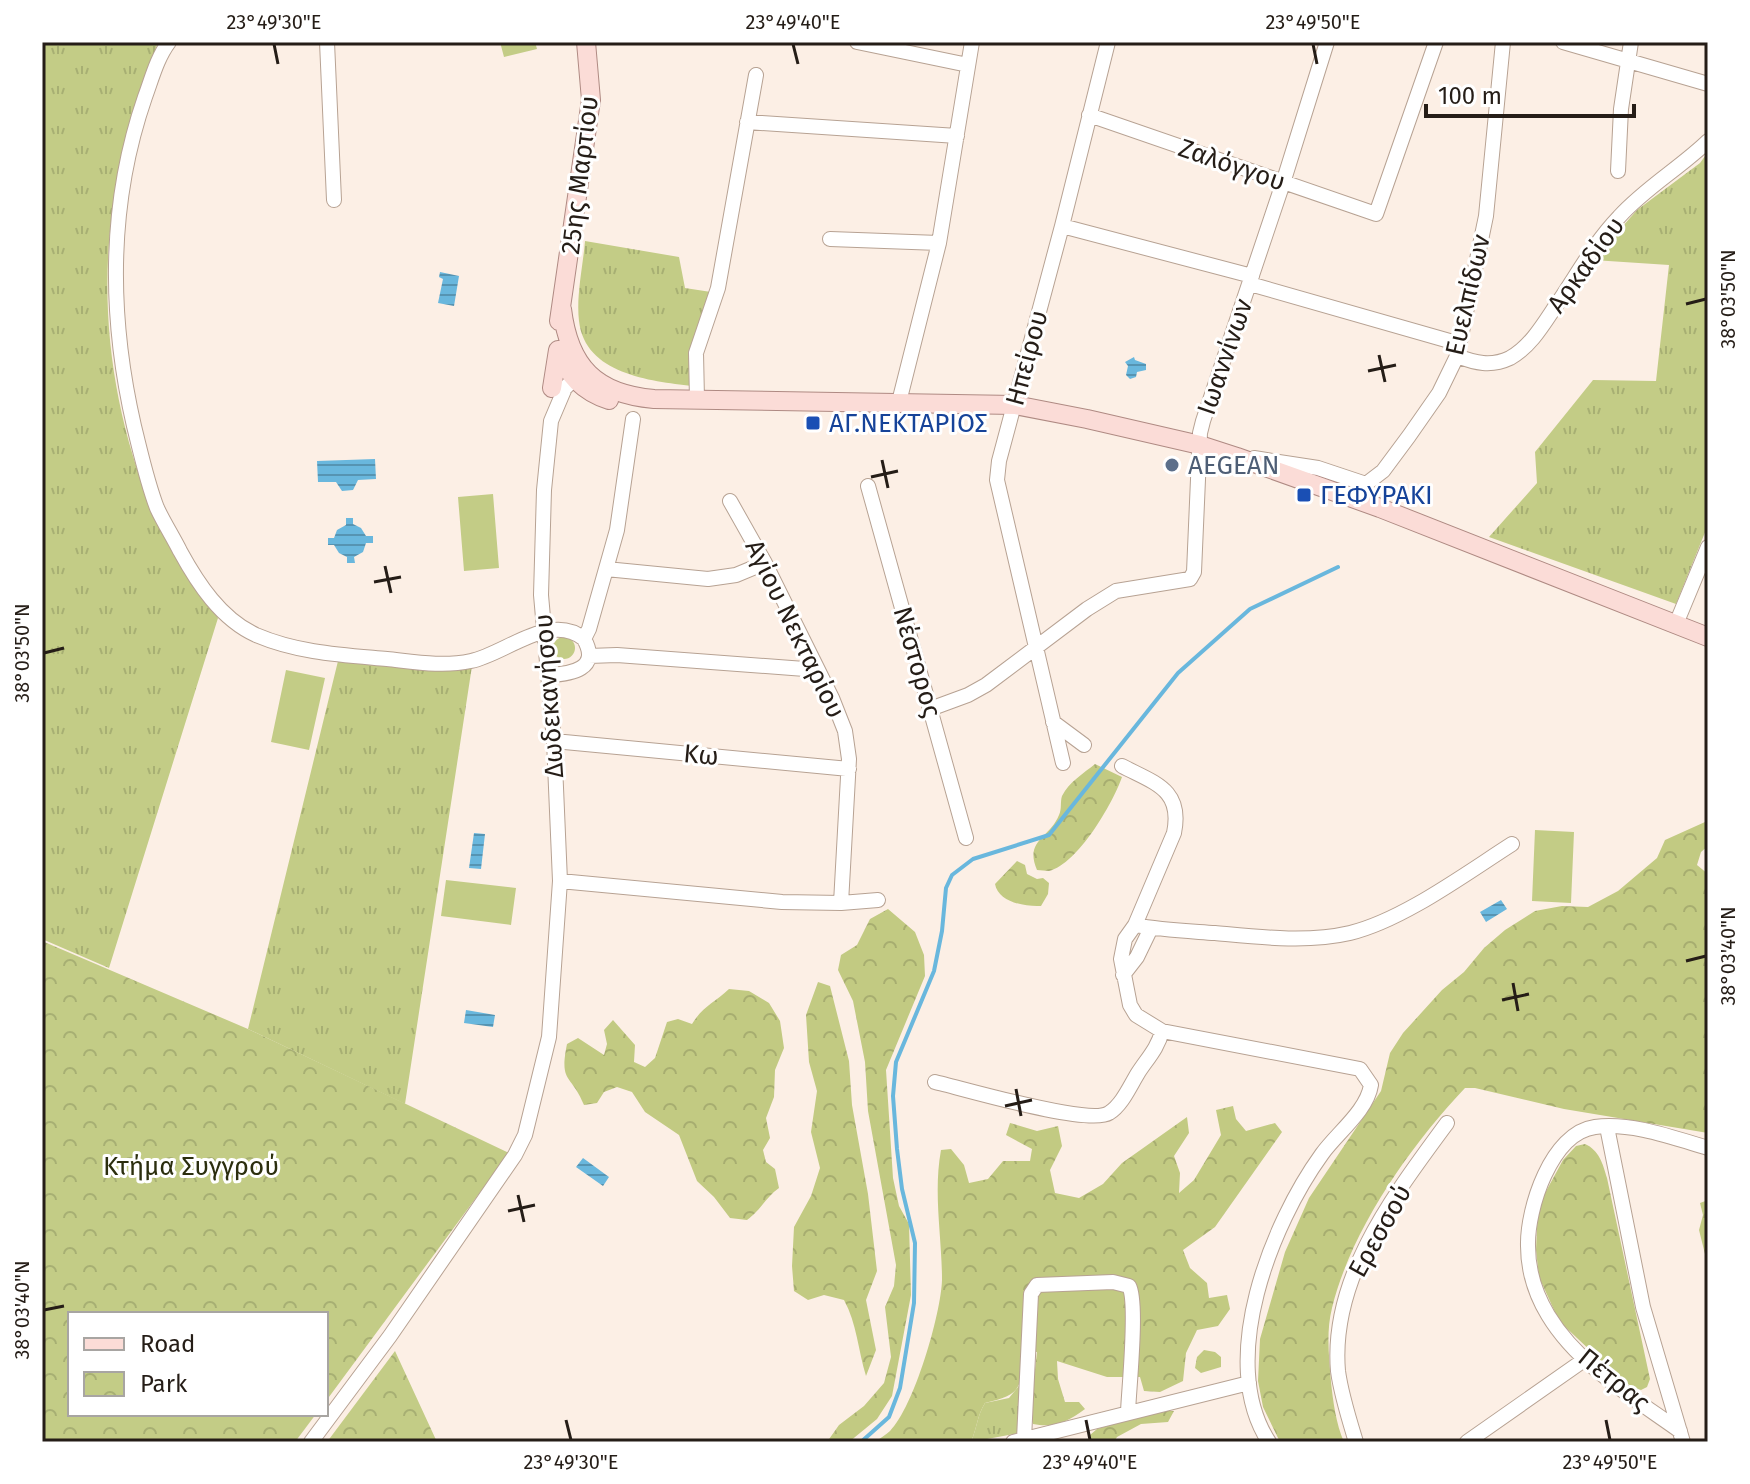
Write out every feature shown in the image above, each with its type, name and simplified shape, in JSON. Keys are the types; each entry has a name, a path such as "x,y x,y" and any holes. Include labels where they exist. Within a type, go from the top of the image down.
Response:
{"main road":[{"name":"25ης Μαρτίου","path":"576,369 559,347 557,334 591,100 586,42"},
{"name":"25ης Μαρτίου","path":"562,309 565,333 576,369"},
{"path":"559,347 556,392 591,392 616,401 697,399 1015,405 1200,445 1372,505 1708,637"},
{"path":"576,369 612,390 654,399"},
{"path":"576,369 591,392"}],"street":[{"path":"169,42 161,52 123,170 117,235 116,313 121,358 141,457 158,510 191,571 211,599 246,630 285,646 315,653 442,665 490,655 534,633 572,631 584,639 589,656 586,664 577,671 549,675"},
{"path":"327,42 334,200"},
{"path":"857,42 968,65"},
{"path":"899,402 939,243 972,42"},
{"name":"Ηπείρου","path":"1063,763 997,480 999,461 1108,42"},
{"name":"Ιωαννίνων","path":"930,709 979,690 1037,645 1116,591 1190,579 1194,572 1203,421 1327,42"},
{"name":"Ζαλόγγου","path":"1089,115 1376,214 1436,42"},
{"name":"Ευελπίδων","path":"1237,457 1290,462 1366,484 1383,471 1439,393 1458,350 1486,216 1503,42"},
{"path":"1563,42 1708,84"},
{"path":"1618,171 1621,109 1631,42"},
{"path":"697,399 696,353 718,288 756,75"},
{"path":"747,122 957,136"},
{"name":"Αρκαδίου","path":"1062,226 1251,280 1458,350 1478,364 1492,363 1508,359 1523,349 1543,326 1601,237 1621,214 1708,141"},
{"path":"830,239 939,243"},
{"name":"Δωδεκανήσου","path":"311,1442 399,1323 515,1155 525,1135 549,1037 560,881 554,741 541,595 543,511 556,392 576,369"},
{"path":"584,639 617,530 633,419"},
{"name":"Νέστορος","path":"868,486 966,838"},
{"name":"Αγίου Νεκταρίου","path":"730,501 765,563 845,731 849,769 841,903"},
{"path":"1676,624 1708,547"},
{"path":"606,569 708,579 736,575 765,563"},
{"path":"589,656 617,655 818,670"},
{"path":"1053,722 1084,745"},
{"name":"Κω","path":"554,741 849,769"},
{"path":"1122,766 1162,786 1171,796 1177,818 1174,833 1135,925 1121,949 1127,994 1136,1015 1162,1031 1360,1069 1371,1085 1365,1103 1306,1177 1290,1205 1266,1263 1250,1332 1249,1383 1256,1416 1269,1442"},
{"path":"1135,925 1295,937 1351,933 1380,922 1439,891 1512,844"},
{"path":"560,881 782,902 878,900"},
{"path":"1123,975 1137,957 1151,928"},
{"path":"935,1082 1073,1115 1100,1117 1119,1104 1158,1044 1162,1031"},
{"name":"Ερεσσού","path":"1356,1442 1339,1372 1341,1313 1352,1279 1377,1227 1447,1123"},
{"name":"Πέτρας","path":"1607,1127 1593,1127 1580,1132 1558,1152 1532,1207 1527,1247 1532,1282 1549,1316 1584,1360 1681,1437"},
{"path":"1681,1437 1643,1307 1607,1127 1622,1127 1708,1148"},
{"path":"1128,1412 1134,1314 1133,1292 1129,1286 1113,1282 1037,1285 1031,1294 1018,1441 1249,1383"},
{"path":"1467,1442 1584,1360"}],"green space":[{"path":"42,42 158,42 129,132 116,188 107,275 108,319 120,407 145,492 168,543 218,618 109,968 42,939"},
{"path":"500,42 535,42 537,49 504,57"},
{"path":"1708,152 1708,525 1676,604 1489,537 1537,483 1535,452 1593,380 1656,381 1669,265 1593,260 1637,210 1700,163"},
{"path":"585,241 679,257 685,288 711,292 692,386 622,372 593,353 584,339 578,311"},
{"path":"493,494 499,568 464,571 458,497"},
{"path":"564,637 572,640 575,648 572,656 564,659 556,656 553,648 556,640"},
{"path":"338,661 472,666 405,1104 248,1029"},
{"path":"286,670 325,678 309,750 271,742"},
{"path":"1095,764 1122,777 1111,802 1093,831 1071,857 1049,871 1037,870 1034,860 1036,845 1055,823 1062,796"},
{"path":"1705,822 1708,824 1708,846 1701,852 1697,865 1708,874 1708,1133 1564,1109 1465,1088 1424,1136 1385,1190 1353,1249 1341,1279 1330,1317 1328,1345 1334,1405 1344,1442 1280,1442 1263,1407 1258,1381 1260,1339 1285,1252 1309,1198 1381,1091 1390,1053 1403,1033 1442,990 1505,930 1535,911 1562,906 1588,907 1618,891 1657,858 1665,840"},
{"path":"1535,830 1574,832 1571,903 1532,901"},
{"path":"1017,861 1025,865 1027,874 1049,883 1048,894 1041,906 1013,902 997,890 995,884"},
{"path":"446,880 516,888 511,925 441,916"},
{"path":"888,909 915,932 924,955 925,976 886,1070 893,1178 899,1206 909,1224 911,1295 892,1396 877,1419 849,1442 827,1442 839,1425 864,1406 884,1383 891,1357 885,1307 894,1286 896,1265 868,1111 865,1062 853,1001 838,970 841,955 857,945 870,919"},
{"name":"Κτήμα Συγγρού","path":"42,941 248,1029 509,1153 328,1398 328,1312 68,1312 68,1416 314,1416 295,1442 42,1442"},
{"path":"818,982 830,986 849,1061 852,1105 868,1194 877,1271 866,1300 876,1350 866,1376 855,1328 844,1300 824,1295 808,1300 794,1291 794,1227 811,1196 820,1168 811,1132 817,1091 809,1062 806,1015"},
{"path":"729,989 749,991 769,1003 780,1021 784,1048 775,1070 774,1097 766,1118 770,1138 763,1150 766,1162 775,1169 779,1188 747,1220 730,1218 697,1181 679,1135 645,1112 632,1092 617,1087 604,1092 597,1103 584,1105 564,1066 567,1044 578,1038 604,1055 607,1044 604,1030 613,1020 635,1045 634,1062 645,1067 655,1058 667,1022 678,1019 692,1024"},
{"path":"1233,1106 1236,1119 1246,1131 1275,1123 1282,1132 1215,1227 1183,1250 1190,1268 1207,1283 1209,1298 1227,1295 1230,1309 1218,1326 1197,1330 1186,1353 1183,1381 1160,1392 1144,1391 1140,1377 1107,1377 1057,1361 1058,1379 1065,1402 1079,1402 1085,1409 1060,1423 1033,1424 1030,1413 1037,1352 1023,1352 1022,1374 1017,1388 1006,1397 985,1403 971,1442 875,1442 890,1431 908,1402 925,1359 937,1315 942,1280 938,1199 941,1150 951,1149 964,1165 969,1183 988,1179 1003,1161 1030,1161 1032,1149 1006,1135 1010,1123 1037,1131 1058,1126 1062,1146 1050,1170 1055,1193 1079,1198 1103,1184 1122,1163 1187,1117 1189,1133 1174,1156 1180,1173 1179,1193 1194,1180 1221,1135 1216,1110"},
{"path":"1585,1144 1597,1154 1607,1178 1650,1379 1647,1387 1641,1390 1613,1372 1559,1321 1539,1277 1536,1250 1538,1206 1563,1160 1576,1146"},
{"path":"1708,1200 1708,1266 1699,1230 1703,1215 1700,1203"},
{"path":"1204,1350 1221,1357 1221,1367 1201,1373 1195,1368 1197,1357"},
{"path":"395,1351 437,1442 327,1442"},
{"path":"1022,1382 1020,1433 971,1442 985,1403 1009,1398"},
{"path":"1159,1411 1174,1411 1168,1422 1141,1424 1117,1437 1114,1442 1091,1442 1090,1435 1097,1429"}],"water":[{"path":"440,272 459,276 454,306 438,303 443,279 439,277"},
{"path":"1134,357 1146,364 1146,370 1137,372 1136,377 1130,379 1126,375 1128,366 1125,362"},
{"path":"375,459 376,479 358,480 353,490 342,491 336,482 318,482 317,461"},
{"path":"346,518 353,518 353,524 361,528 366,536 373,536 373,543 366,543 363,552 354,557 355,563 347,563 347,557 339,553 334,545 328,545 328,538 334,538 337,530 346,525"},
{"path":"474,833 485,834 481,869 469,868"},
{"path":"1501,900 1507,909 1486,922 1480,912"},
{"path":"466,1010 495,1015 493,1027 464,1023"},
{"path":"583,1158 609,1177 603,1186 576,1167"}],"waterway":[{"path":"861,1442 889,1417 900,1388 914,1303 915,1243 902,1189 893,1096 896,1062 934,971 946,888 952,875 973,859 1049,835 1178,673 1250,609 1338,567"}],"place":[{"name":"ΑΓ.ΝΕΚΤΑΡΙΟΣ","path":"813,423"},
{"name":"AEGEAN","path":"1172,465"},
{"name":"ΓΕΦΥΡΑΚΙ","path":"1304,495"}]}
